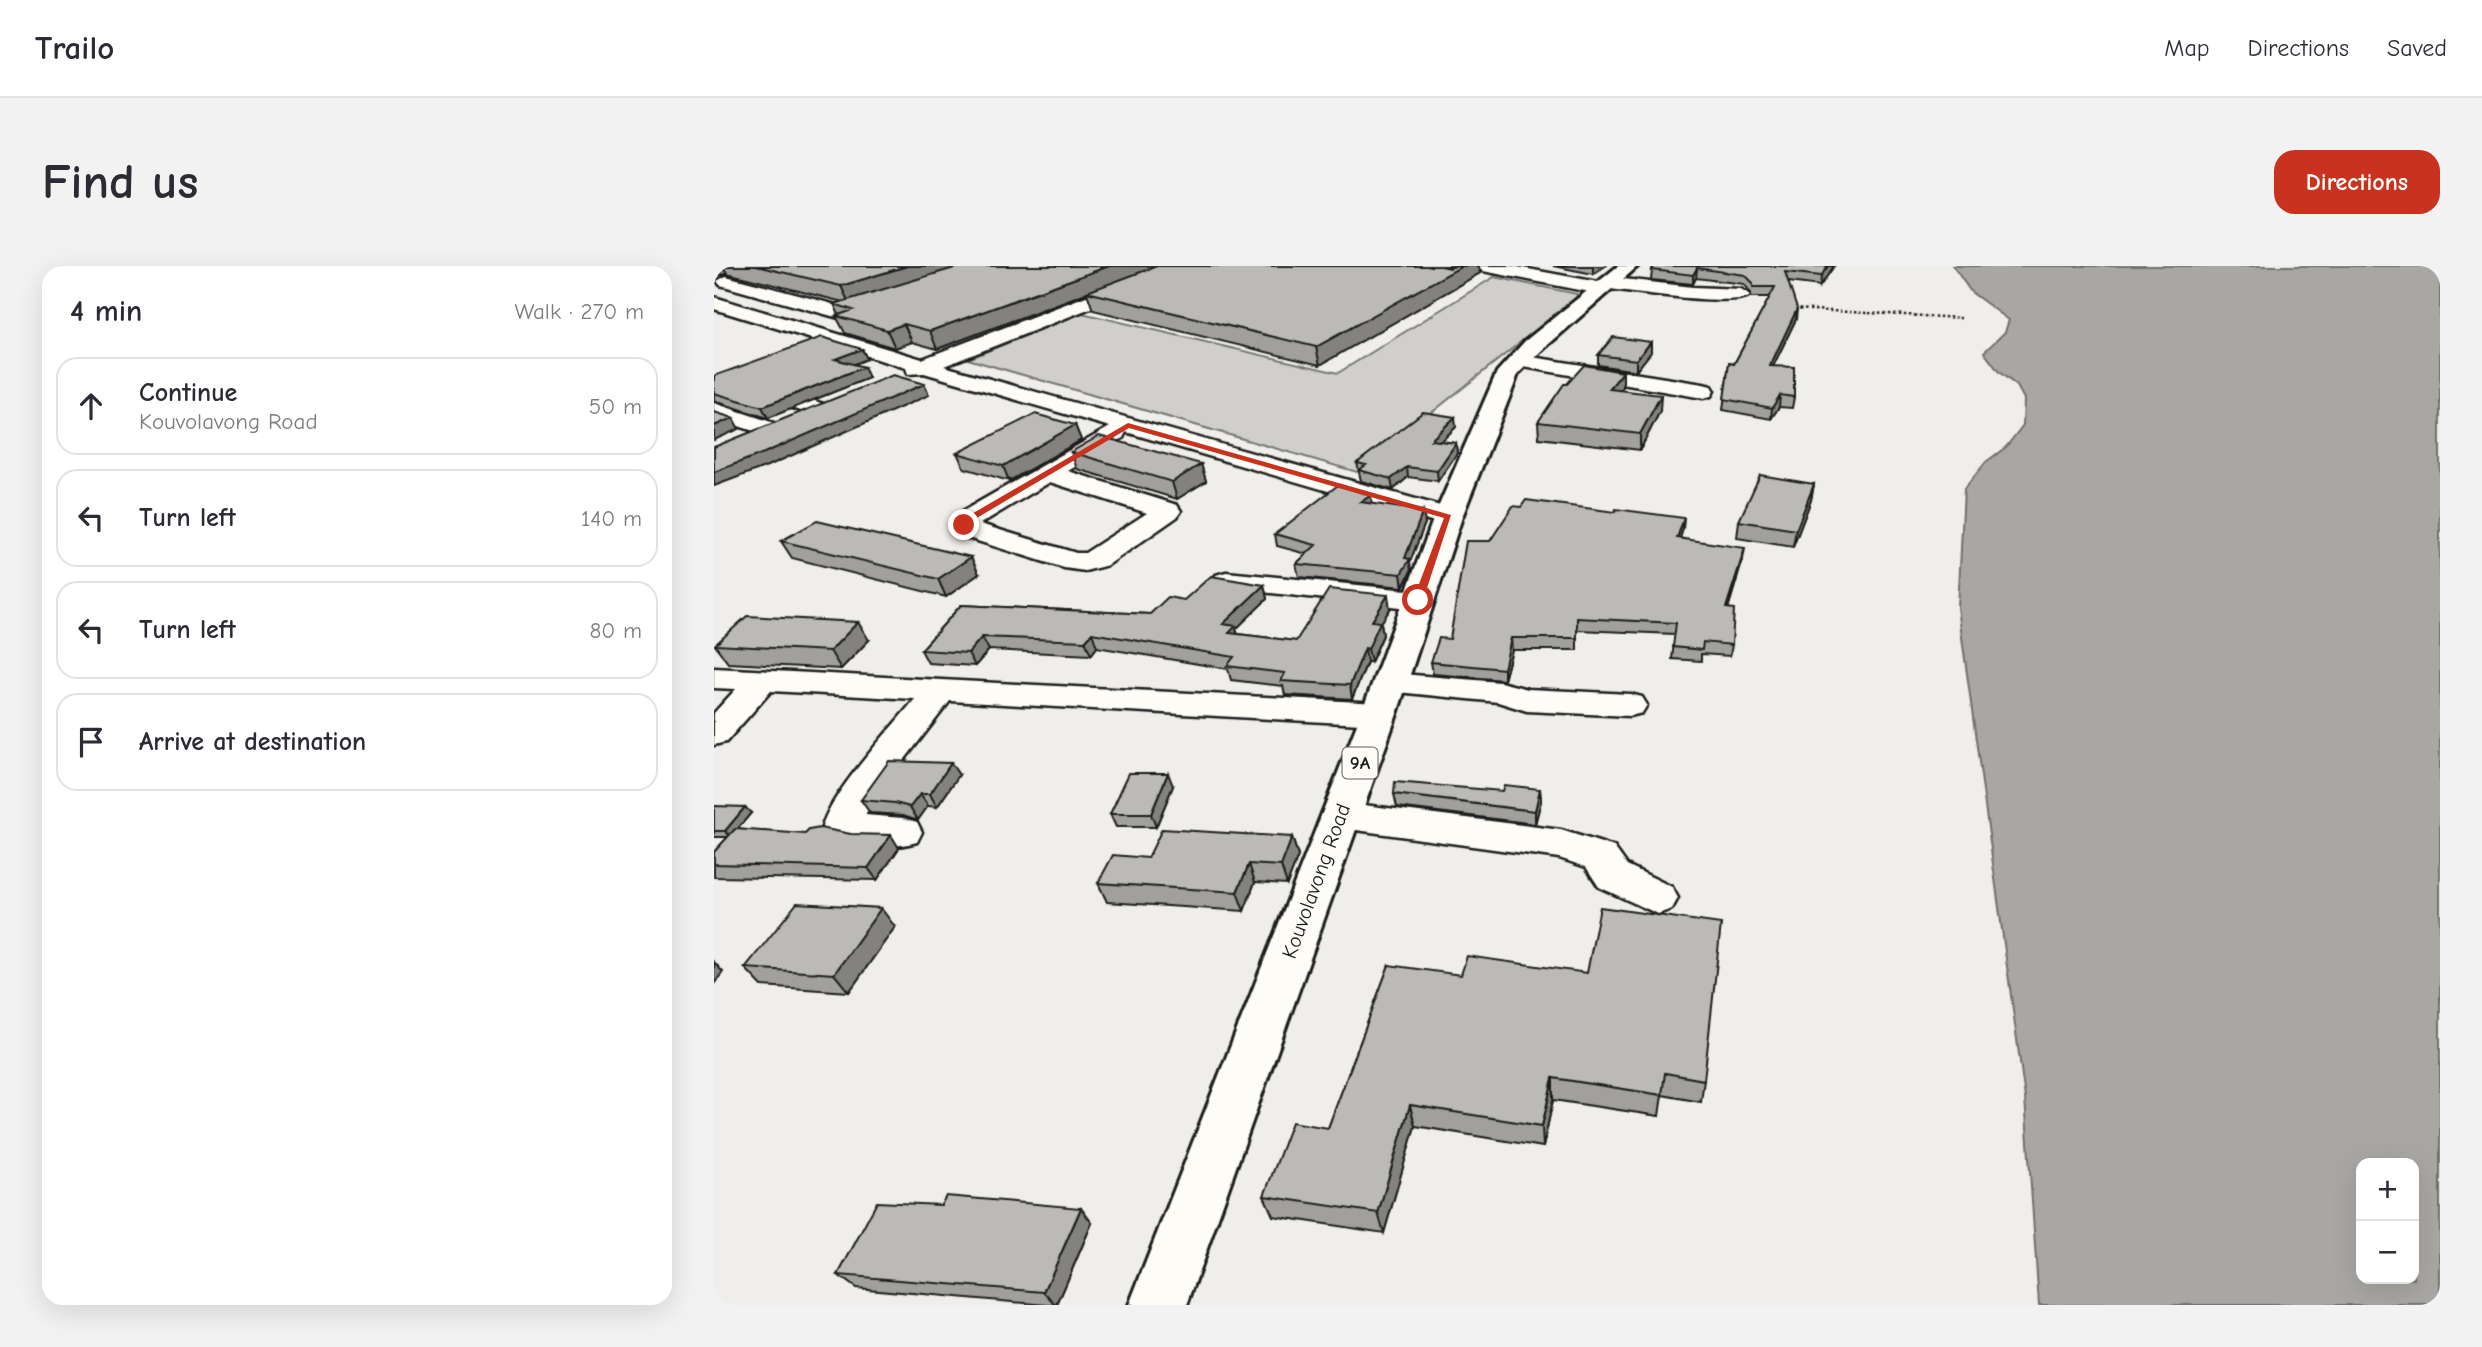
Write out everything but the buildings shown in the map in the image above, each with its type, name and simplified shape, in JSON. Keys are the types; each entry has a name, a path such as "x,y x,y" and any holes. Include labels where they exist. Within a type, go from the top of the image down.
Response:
{"main road":[{"name":"Kouvolavong Road","path":"1158,1305 1384,699 1448,517 1505,380 1520,361 1612,279"}],"street":[{"path":"887,381 1181,266"},
{"path":"1483,266 1612,279 1693,293 1741,295"},
{"path":"714,278 850,313 907,295"},
{"path":"714,303 922,366 1448,517"},
{"path":"764,318 809,303"},
{"path":"791,351 827,337"},
{"path":"1520,361 1703,391"},
{"path":"788,400 816,410"},
{"path":"736,442 840,400"},
{"path":"714,410 769,429"},
{"path":"1047,473 1168,510 1098,559 1074,562 965,528 966,521 1047,473 1128,425"},
{"path":"1226,581 1418,600"},
{"path":"714,678 941,690 1384,699 1500,692 1527,700 1630,705"},
{"path":"714,734 762,681"},
{"path":"903,832 841,827 842,820 875,772 941,690"},
{"path":"1340,816 1561,844 1600,857 1613,876 1658,898"}],"path":[{"path":"1790,309 1961,318"}],"shaded area":[{"path":"1953,266 2440,266 2440,1305 2039,1305 2025,1098 1958,608 1964,489 1986,462 2006,447 2023,425 2024,399 2017,386 1999,372 1984,352 2005,332 2009,320 1971,292"},
{"path":"1494,277 1577,294 1576,298 1357,472 968,359 1082,313 1338,373"}],"route":[{"path":"964,525 966,521 1128,425 1448,517 1418,600"}]}
